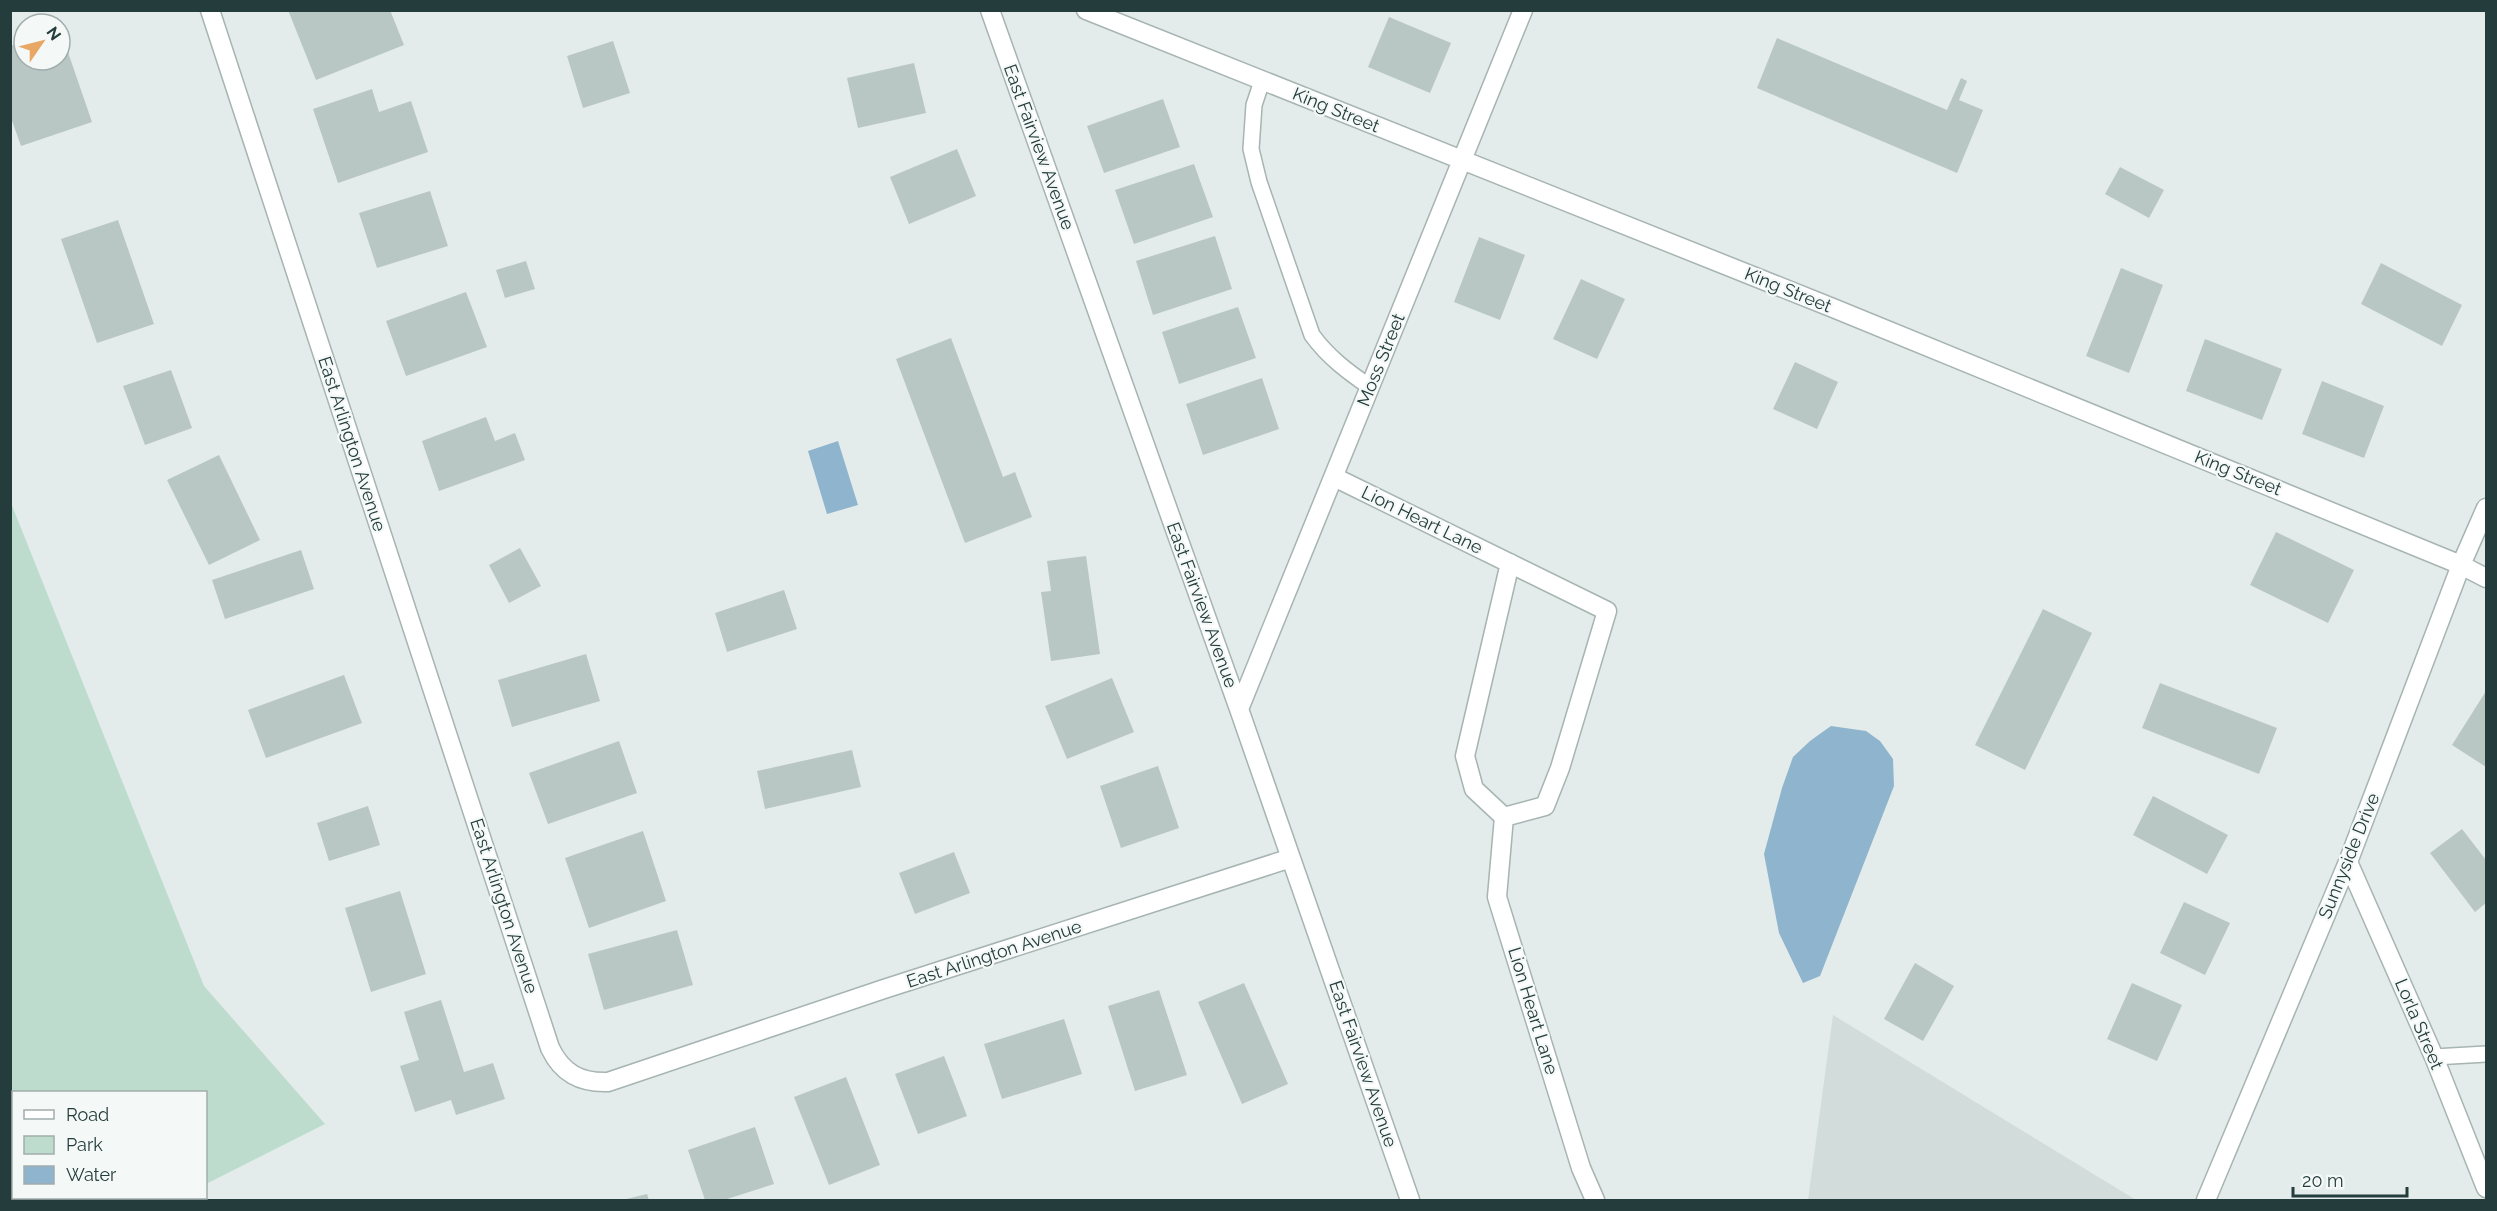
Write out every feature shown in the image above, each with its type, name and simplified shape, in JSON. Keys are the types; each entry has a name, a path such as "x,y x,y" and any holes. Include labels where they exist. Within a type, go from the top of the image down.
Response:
{"street":[{"name":"East Arlington Avenue","path":"210,10 550,1048 557,1061 567,1072 593,1083 608,1082 884,989 1291,858"},
{"name":"East Fairview Avenue","path":"990,10 1239,710 1410,1200"},
{"name":"King Street","path":"1086,10 1833,308 2461,565 2487,578"},
{"name":"Moss Street","path":"1239,710 1523,10"},
{"name":"Lion Heart Lane","path":"1334,477 1607,611 1560,768 1545,806 1504,817 1497,897 1581,1168 1595,1200"},
{"name":"Sunnyside Drive","path":"2206,1200 2349,862 2461,565 2487,508"},
{"path":"1504,817 1474,789 1465,756 1510,563"},
{"name":"Lorla Street","path":"2349,862 2434,1057 2487,1188"}],"lane":[{"path":"1262,81 1254,105 1251,149 1259,182 1312,335 1331,357 1370,387"},
{"path":"2434,1057 2487,1054"}],"shaded area":[{"path":"1833,1015 2136,1200 1808,1200"}],"green space":[{"path":"11,503 204,986 325,1124 207,1183 207,1091 12,1091 11,1131"},
{"path":"65,1199 186,1199 185,1200"}],"water":[{"path":"838,441 858,505 827,514 808,451"},
{"path":"1831,726 1866,731 1880,741 1893,759 1894,786 1820,976 1803,983 1779,933 1764,854 1793,757"}],"building":[{"path":"288,10 390,10 404,45 316,80"},
{"path":"1389,17 1451,43 1430,93 1368,67"},
{"path":"1777,38 1947,110 1961,78 1967,81 1959,100 1983,110 1957,173 1757,88"},
{"path":"613,41 630,93 583,108 567,56"},
{"path":"12,45 12,72 72,72 72,64 92,122 21,146 10,115 10,46"},
{"path":"914,63 926,113 858,128 847,78"},
{"path":"372,89 379,112 411,101 428,152 338,183 313,109"},
{"path":"1163,99 1180,147 1104,173 1087,126"},
{"path":"957,149 976,196 909,224 890,177"},
{"path":"1194,164 1213,217 1134,244 1115,190"},
{"path":"2120,167 2164,190 2149,218 2105,194"},
{"path":"430,191 448,246 377,268 359,213"},
{"path":"118,220 154,324 97,343 61,239"},
{"path":"1215,236 1232,289 1153,315 1136,261"},
{"path":"1479,237 1525,255 1500,320 1454,302"},
{"path":"526,261 535,289 505,298 496,270"},
{"path":"2381,263 2462,305 2442,346 2361,304"},
{"path":"2121,268 2163,285 2129,373 2086,356"},
{"path":"1581,279 1625,299 1597,359 1553,339"},
{"path":"466,292 487,347 406,376 386,321"},
{"path":"1238,307 1256,358 1179,384 1162,332"},
{"path":"951,338 1003,477 1015,472 1032,517 965,543 896,359"},
{"path":"2205,339 2282,369 2262,420 2186,391"},
{"path":"1795,362 1838,382 1817,429 1773,409"},
{"path":"171,370 192,428 145,445 123,386"},
{"path":"1262,378 1279,429 1203,455 1186,404"},
{"path":"2322,381 2384,406 2364,458 2302,434"},
{"path":"486,417 495,441 515,433 525,460 439,491 422,441"},
{"path":"219,455 260,540 209,565 167,480"},
{"path":"2276,532 2354,570 2328,623 2250,585"},
{"path":"520,548 541,586 509,603 489,565"},
{"path":"301,550 314,589 225,619 212,580"},
{"path":"1086,556 1100,654 1051,661 1041,592 1051,591 1047,561"},
{"path":"784,590 797,629 727,652 715,613"},
{"path":"2043,609 2092,633 2025,770 1975,745"},
{"path":"586,654 600,701 512,727 498,680"},
{"path":"344,675 362,723 266,758 248,710"},
{"path":"1112,678 1134,732 1067,759 1045,706"},
{"path":"2160,683 2277,728 2259,774 2142,728"},
{"path":"2486,691 2486,767 2452,745"},
{"path":"619,741 637,793 548,824 529,773"},
{"path":"852,750 861,787 765,809 757,771"},
{"path":"1158,766 1179,828 1121,848 1100,786"},
{"path":"2153,796 2228,835 2207,874 2133,835"},
{"path":"368,806 380,845 329,861 317,823"},
{"path":"2462,829 2486,860 2486,903 2475,912 2430,853"},
{"path":"643,831 666,901 589,928 565,858"},
{"path":"954,852 970,893 915,914 899,873"},
{"path":"400,891 426,974 371,992 345,908"},
{"path":"2184,902 2230,923 2205,975 2160,953"},
{"path":"677,930 693,985 604,1010 588,954"},
{"path":"1915,963 1954,986 1923,1041 1884,1019"},
{"path":"1244,983 1288,1084 1242,1104 1198,1002"},
{"path":"2132,983 2182,1005 2157,1061 2107,1039"},
{"path":"1159,990 1187,1075 1135,1091 1108,1006"},
{"path":"441,1000 464,1072 493,1063 505,1099 456,1115 451,1100 415,1112 400,1066 419,1060 404,1012"},
{"path":"1064,1019 1082,1074 1002,1099 984,1044"},
{"path":"944,1056 967,1116 918,1134 895,1074"},
{"path":"846,1077 880,1165 829,1185 794,1097"},
{"path":"755,1127 774,1184 724,1200 705,1200 688,1150"},
{"path":"647,1194 649,1200 622,1200"}]}
